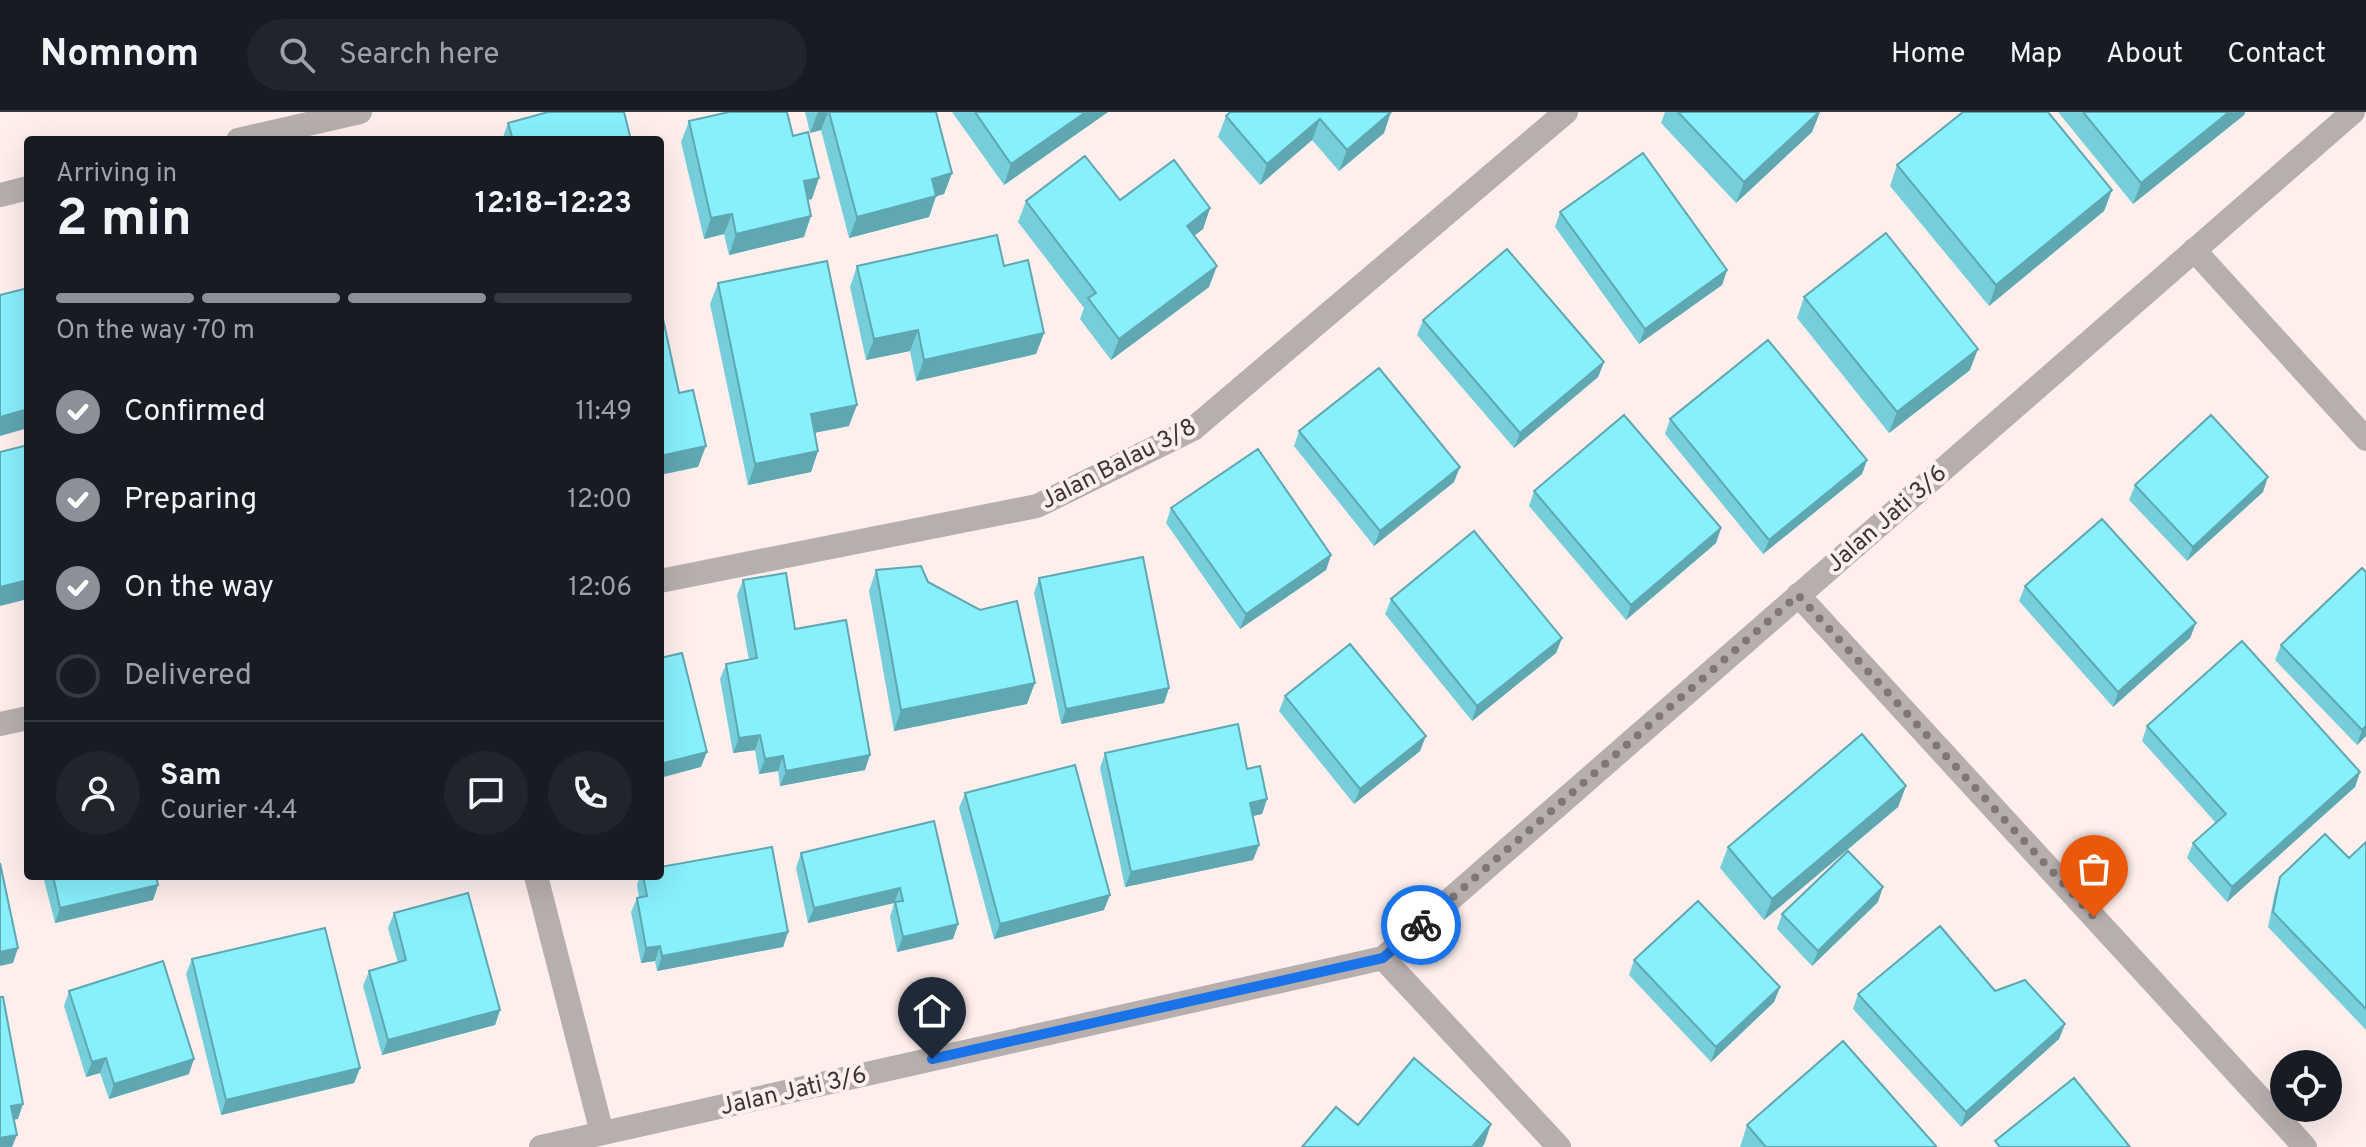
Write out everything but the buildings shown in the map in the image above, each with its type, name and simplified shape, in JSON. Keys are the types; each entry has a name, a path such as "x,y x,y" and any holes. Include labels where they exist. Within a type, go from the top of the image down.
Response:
{"street":[{"path":"255,136 360,112"},
{"name":"Jalan Balau 3/8","path":"664,580 1037,506 1193,429 1566,112"},
{"name":"Jalan Jati 3/6","path":"541,1147 1383,958 2351,112"},
{"path":"0,195 24,189"},
{"path":"2194,250 2366,439"},
{"path":"1798,595 2305,1147"},
{"path":"0,724 24,719"},
{"path":"537,880 602,1133"},
{"path":"1383,958 1559,1147"}],"way so far":[{"path":"1421,925 1798,595 2094,917"}],"route":[{"path":"932,1059 1383,958 1421,925"}]}
